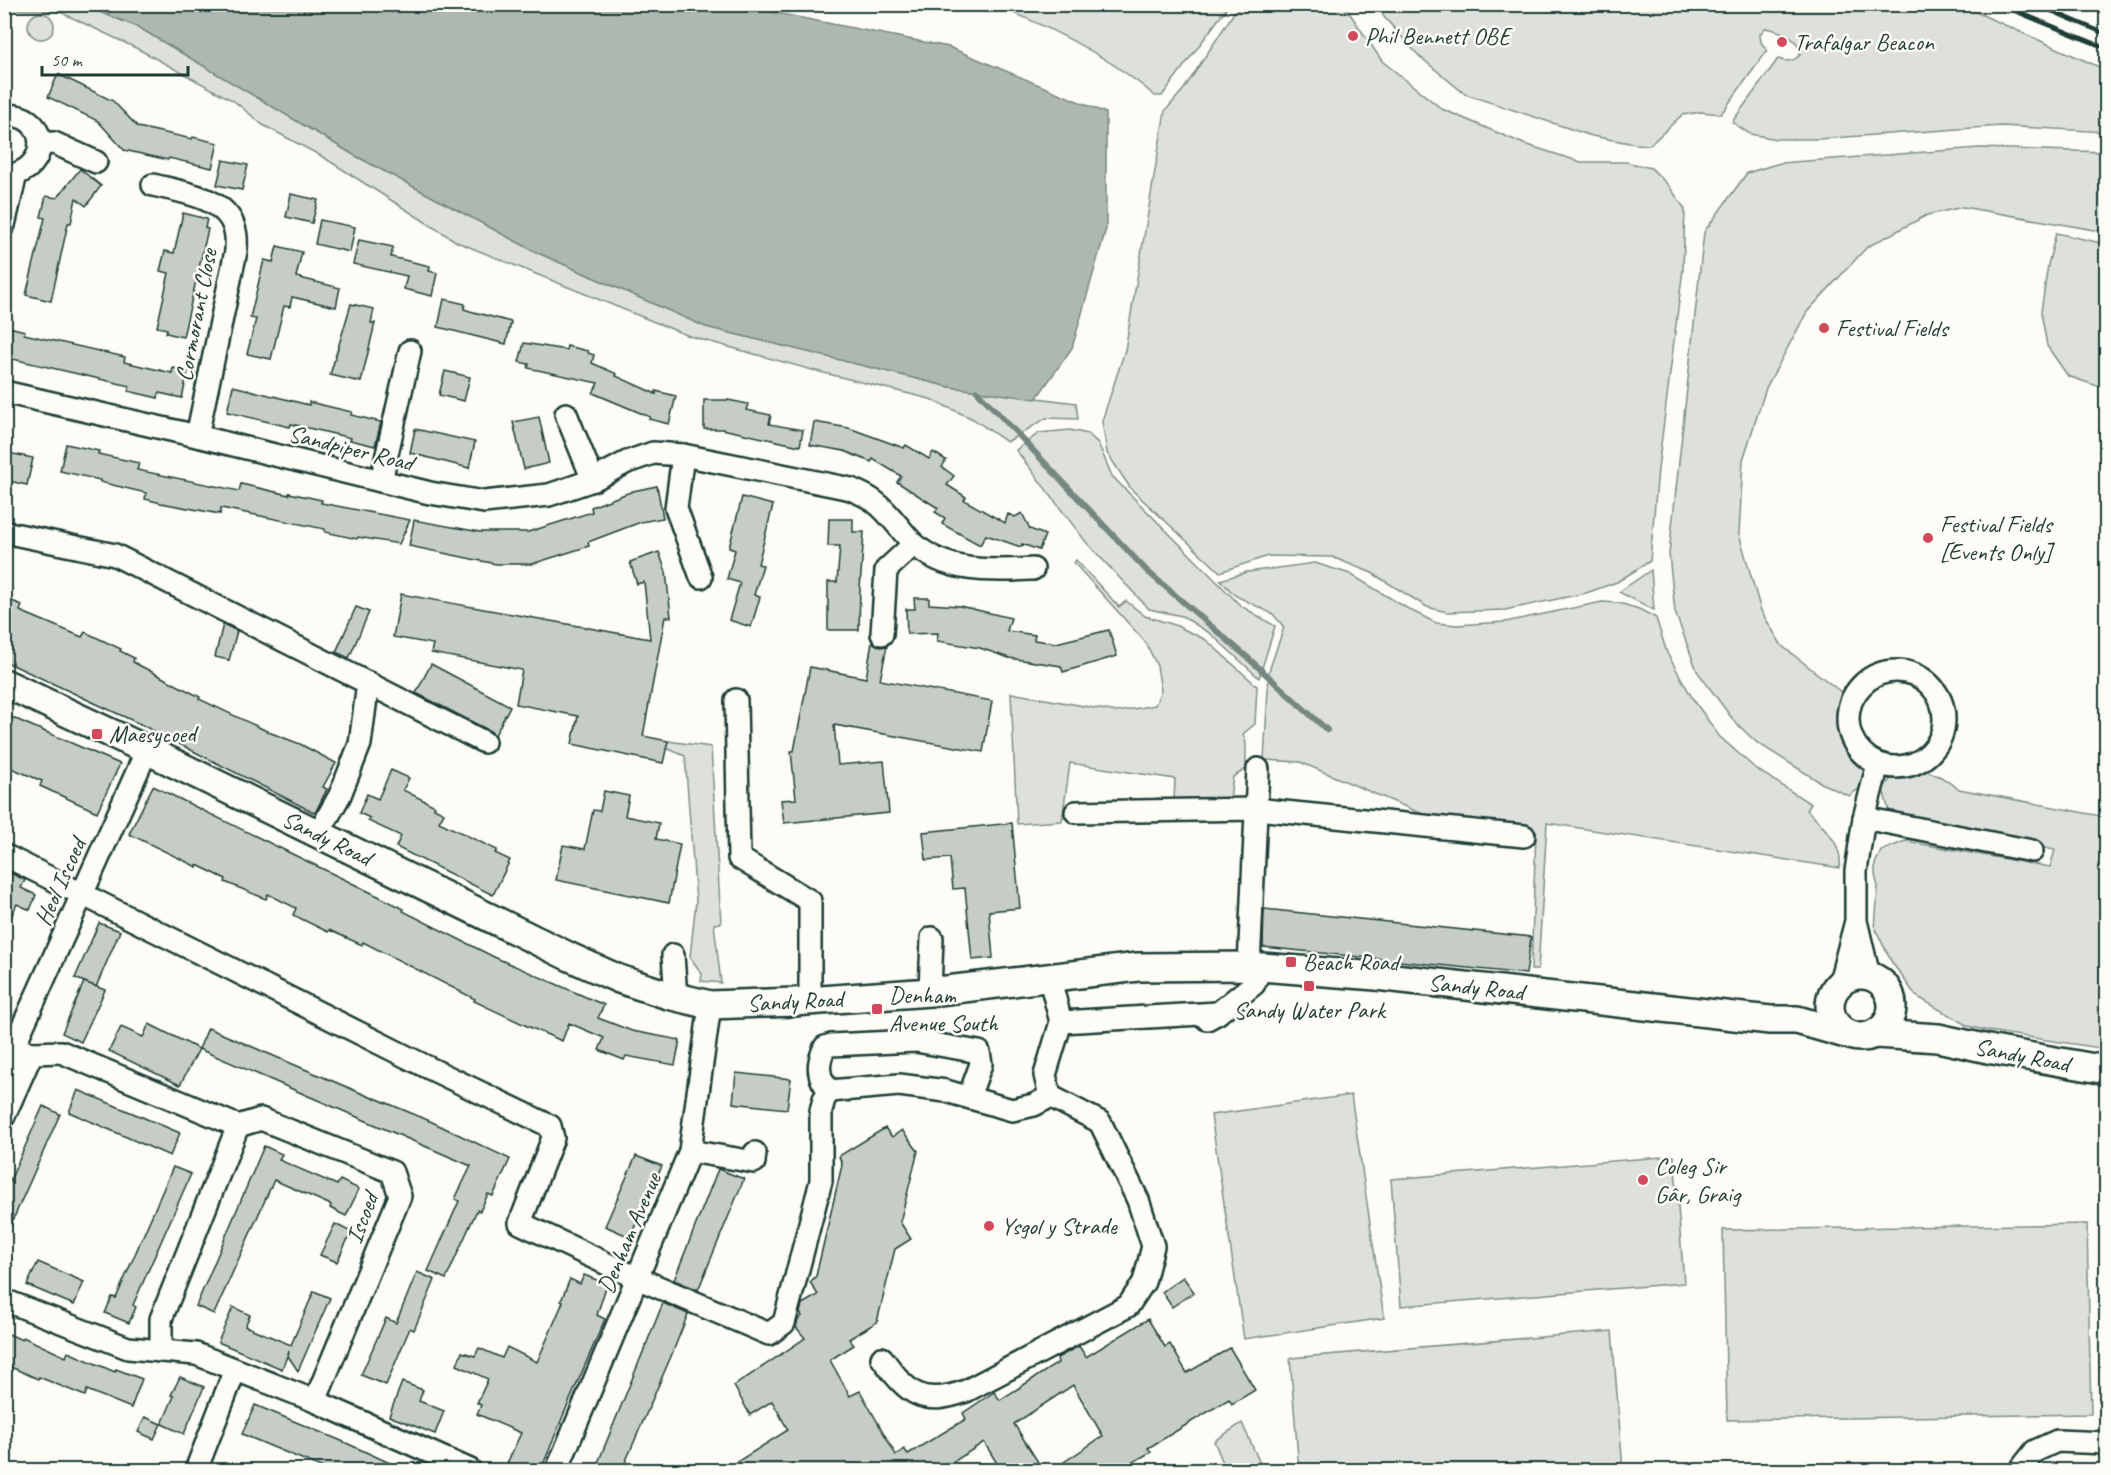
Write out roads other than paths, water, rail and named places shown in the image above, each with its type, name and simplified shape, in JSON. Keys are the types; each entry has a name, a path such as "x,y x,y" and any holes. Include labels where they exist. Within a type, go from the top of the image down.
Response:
{"main road":[{"name":"Sandy Road","path":"4,683 147,750 570,957 620,979 710,1005 810,1001 930,992 1138,967 1255,966 1376,976 1770,1020 1797,1020 1846,1034"},
{"path":"1797,1020 1849,976 1859,974 1869,975 1887,987 1891,997 1890,1018 1876,1034 1855,1037 1846,1034 1838,1028 1829,1009 1835,990"},
{"name":"Sandy Road","path":"1892,1008 1938,1038"},
{"name":"Sandy Road","path":"1876,1034 1938,1038 2106,1070"}],"street":[{"path":"4,116 21,117 30,122 36,129 40,144 37,158 31,166 16,174 4,225"},
{"path":"40,144 54,143 96,162"},
{"name":"Cormorant Close","path":"153,185 206,198 224,211 235,230 236,251 197,436"},
{"path":"381,481 410,351"},
{"name":"Sandpiper Road","path":"4,392 430,493 484,502 549,495 593,480 627,462 652,453 683,455 851,489 875,501 914,544 929,556 946,563 970,569 993,571 1033,569"},
{"path":"566,414 593,480"},
{"path":"683,455 675,508 701,577"},
{"path":"4,532 115,555 484,742"},
{"path":"882,634 886,570 914,544"},
{"path":"1887,671 1911,672 1929,682 1941,698 1946,719 1940,741 1930,755 1909,766 1891,767 1878,764 1859,750 1850,733 1848,713 1855,693 1865,681 1887,671"},
{"path":"318,834 340,795 360,744 368,683"},
{"path":"736,700 739,858 810,901 810,1001"},
{"name":"Heol Iscoed","path":"4,1116 17,1057 82,893 147,750"},
{"path":"1869,975 1856,921 1856,871 1864,818 1878,764"},
{"path":"1196,1025 1218,1013 1254,984 1258,769"},
{"path":"1076,812 1256,809 1524,836"},
{"path":"1864,818 2032,851"},
{"path":"4,855 425,1066 550,1125 553,1138 520,1223 637,1278 769,1334 784,1323 821,1181 821,1111 824,1098 830,1091 899,1085 969,1097 1011,1110 1034,1105 1051,1096"},
{"path":"1835,990 1856,921"},
{"path":"930,992 932,938"},
{"path":"673,955 676,997"},
{"path":"882,1358 898,1380 924,1397 945,1398 966,1391 1128,1306 1144,1282 1153,1246 1138,1200 1100,1122 1051,1096 1045,1075 1061,1022 1049,976"},
{"name":"Denham Avenue","path":"557,1470 690,1151 710,1005"},
{"path":"1061,1022 1218,1013"},
{"path":"830,1091 822,1082 819,1065 825,1047 916,1041 979,1052 981,1064 969,1097"},
{"path":"17,1057 61,1052 238,1126 161,1319 160,1351"},
{"name":"Iscoed","path":"238,1126 261,1119 392,1172 400,1196 315,1401"},
{"path":"690,1151 754,1162 755,1153"},
{"path":"4,1300 128,1348 196,1354 315,1401 470,1470"},
{"path":"196,1470 235,1370"},
{"path":"2020,1470 2035,1451 2057,1441 2106,1443"}],"waterway":[{"path":"977,391 1147,571 1327,730"}],"railway":[{"path":"1998,4 2106,48"},
{"path":"2035,4 2106,34"}],"place":[{"name":"Phil Bennett OBE","path":"1353,36"},
{"name":"Trafalgar Beacon","path":"1782,42"},
{"name":"Festival Fields","path":"1824,328"},
{"name":"Festival Fields [Events Only]","path":"1928,538"},
{"name":"Maesycoed","path":"97,734"},
{"name":"Beach Road","path":"1291,962"},
{"name":"Sandy Water Park","path":"1309,986"},
{"name":"Denham Avenue South","path":"877,1009"},
{"name":"Coleg Sir Gâr, Graig","path":"1643,1180"},
{"name":"Ysgol y Strade","path":"989,1226"}]}
